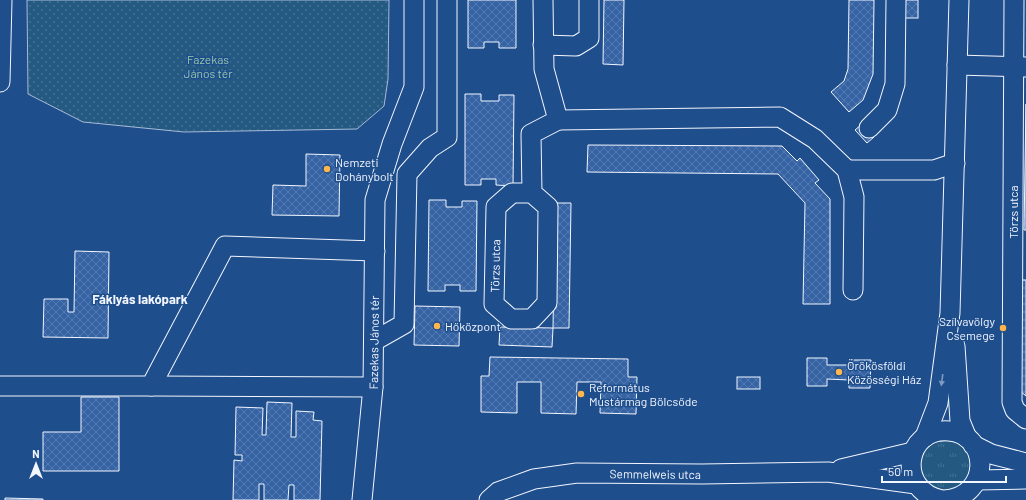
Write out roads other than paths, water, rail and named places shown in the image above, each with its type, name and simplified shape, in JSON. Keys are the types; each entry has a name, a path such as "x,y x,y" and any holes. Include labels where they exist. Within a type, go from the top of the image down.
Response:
{"street":[{"path":"0,82 2,0"},
{"name":"Fazekas János tér","path":"362,500 373,387 375,200 392,144 414,87 414,0"},
{"path":"374,341 404,324 407,174 430,148 447,136 447,0"},
{"path":"543,0 544,69 558,120"},
{"path":"543,45 576,46 588,38 589,0"},
{"path":"869,128 887,110 895,84 896,0"},
{"path":"950,313 956,359 960,421 977,451 980,465 977,480 970,490 946,499 924,493 916,484 910,468 913,452 925,437 938,403 950,313 959,0"},
{"name":"Törzs utca","path":"1014,0 1020,67 1020,254 1012,402 1015,410 1026,419"},
{"path":"957,65 1020,67"},
{"path":"532,193 531,134 558,120 780,117 815,139 847,170 854,197 853,290"},
{"path":"847,170 934,170 955,163"},
{"name":"Törzs utca","path":"512,193 532,193 548,207 547,303 532,319 511,319 494,304 496,207 512,193"},
{"path":"151,386 225,246 375,252"},
{"path":"0,386 373,387"},
{"path":"925,437 933,433 950,431 991,454 1026,463"},
{"name":"Semmelweis utca","path":"828,472 913,452"},
{"name":"Semmelweis utca","path":"489,500 498,492 534,478 577,473 702,474 828,472 916,484"},
{"path":"977,480 1026,479"}],"place":[{"name":"Nemzeti Dohánybolt","path":"327,169"},
{"name":"Hőközpont","path":"437,326"},
{"name":"Szílvavölgy Csemege","path":"1003,328"},
{"name":"Örökösföldi Közösségi Ház","path":"839,372"},
{"name":"Református Mustármag Bölcsőde","path":"581,394"}],"district":[{"name":"Fáklyás lakópark","path":"140,299"}]}
